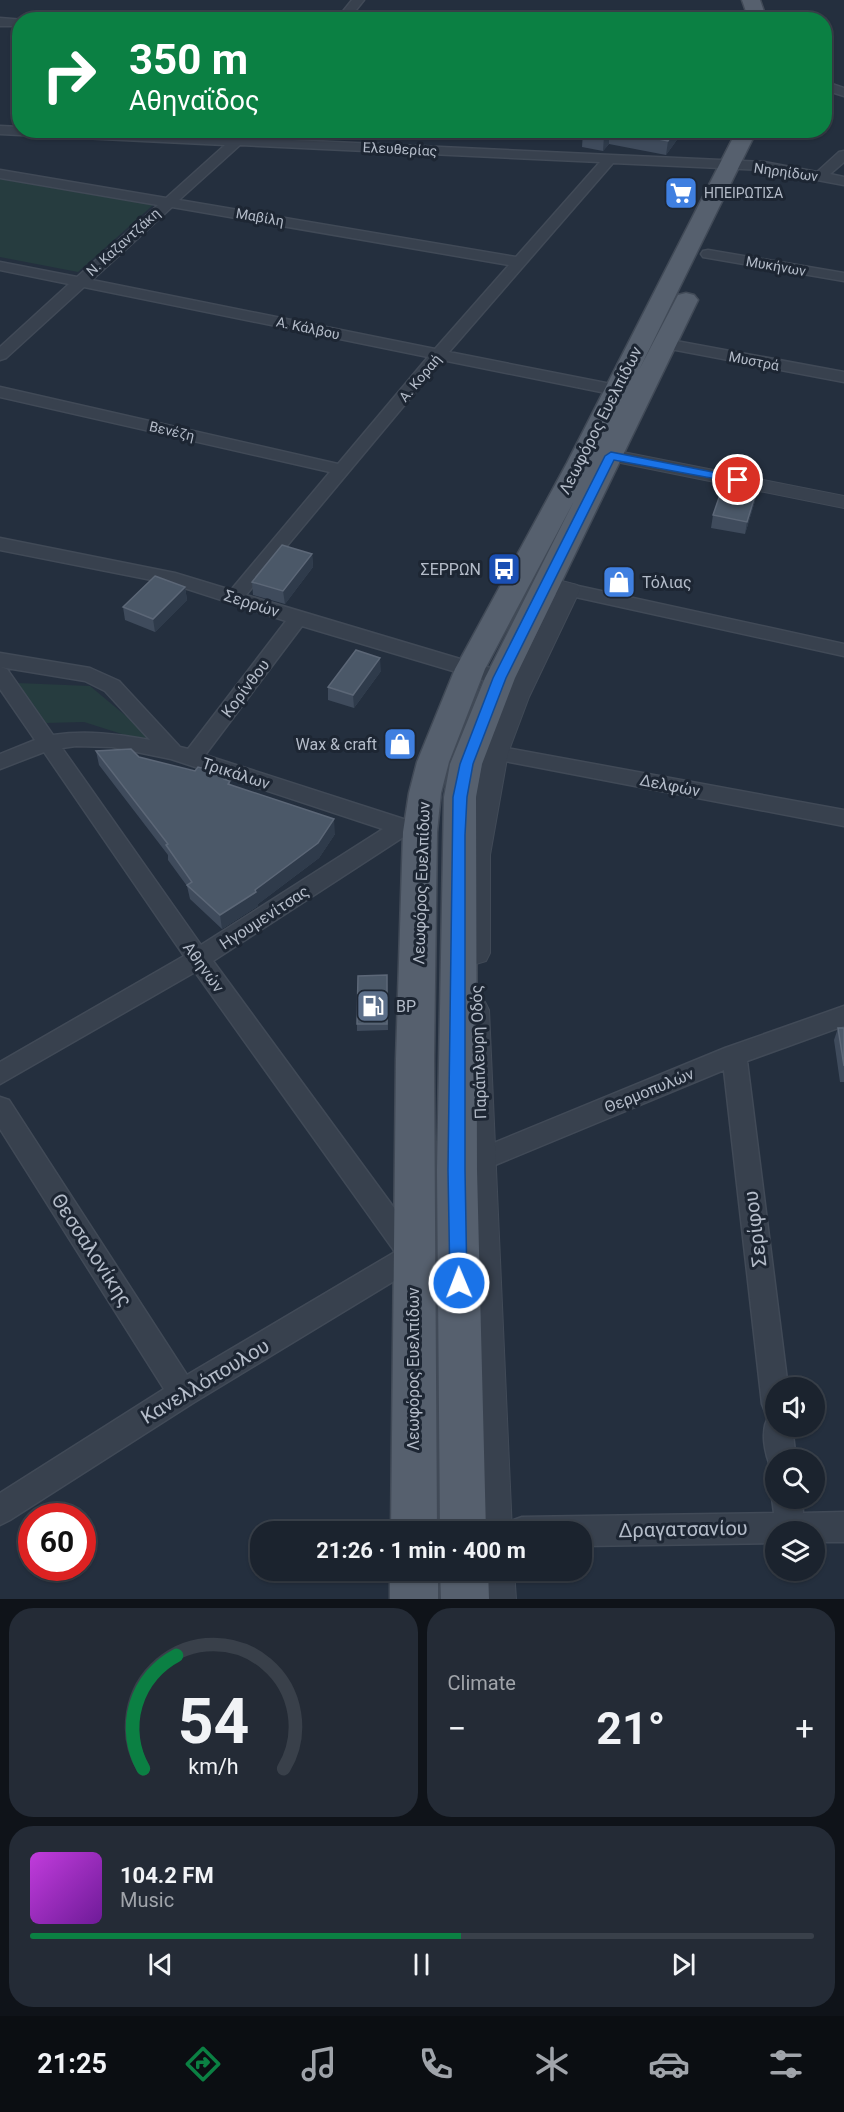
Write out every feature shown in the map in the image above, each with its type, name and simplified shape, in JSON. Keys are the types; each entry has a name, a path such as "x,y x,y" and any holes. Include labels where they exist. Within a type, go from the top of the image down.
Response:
{"main road":[{"name":"Λεωφόρος Ευελπίδων","path":"414,1521 410,830 425,793 433,762 485,673 598,453 665,344 708,254 740,166 745,138"},
{"name":"Λεωφόρος Ευελπίδων","path":"463,1521 469,1165 460,797 485,673 558,587 616,390 740,166 761,138"},
{"path":"414,1581 414,1599"},
{"path":"464,1581 465,1599"}],"street":[{"path":"348,12 358,0"},
{"name":"Ελευθερίας","path":"171,138 740,166"},
{"name":"Ν. Καζαντζάκη","path":"0,355 239,138"},
{"path":"820,176 844,155"},
{"name":"Α. Κοραή","path":"235,597 438,355 608,161"},
{"name":"Νηρηίδων","path":"740,166 774,168 844,182"},
{"name":"Μαβίλη","path":"0,174 519,262"},
{"name":"Μυκήνων","path":"708,254 844,277"},
{"name":"A. Κάλβου","path":"0,266 81,280 616,390"},
{"name":"Μυστρά","path":"665,344 844,377"},
{"name":"Βενέζη","path":"0,392 343,470"},
{"path":"598,453 844,502"},
{"name":"Σερρών","path":"1,545 175,579 485,673"},
{"path":"558,587 844,650"},
{"name":"Παράπλευρη Οδός","path":"493,1521 469,1165 477,855 496,753 558,587"},
{"name":"Κορίνθου","path":"183,755 298,618"},
{"path":"0,660 102,679 183,755"},
{"name":"Αθηνών","path":"0,675 198,959 413,1255"},
{"name":"Τρικάλων","path":"0,762 47,743 76,739 112,740 183,755 410,830"},
{"name":"Δελφών","path":"496,753 844,818"},
{"name":"Ηγουμενίτσας","path":"0,1074 198,959 410,830"},
{"name":"Θερμοπυλών","path":"469,1165 734,1055 844,1016"},
{"name":"Σερίφου","path":"734,1055 773,1377"},
{"name":"Θεσσαλονίκης","path":"0,1108 183,1393"},
{"name":"Κανελλόπουλου","path":"0,1510 183,1393 413,1255"},
{"name":"Δραγατσανίου","path":"592,1527 788,1513 844,1527"},
{"path":"496,1581 497,1599"}],"green space":[{"path":"0,179 153,205 78,272 0,257"},
{"path":"18,683 90,686 163,747 84,722 46,723"}],"building":[{"path":"654,138 670,138 668,141"},
{"path":"724,483 757,489 747,522 713,515"},
{"path":"282,545 312,554 283,591 252,582"},
{"path":"155,576 185,587 153,619 123,607"},
{"path":"356,650 380,658 353,695 328,687"},
{"path":"131,749 139,757 195,771 198,767 227,775 224,779 230,781 228,784 334,819 318,843 255,890 256,892 220,915 187,885 192,882 166,845 168,844 96,751"},
{"name":"BP","path":"387,975 387,1024 357,1024 358,976"},
{"path":"838,1028 844,1028 844,1066"}],"place":[{"name":"ΗΠΕΙΡΩΤΙΣΑ","path":"681,193"},
{"name":"ΣΕΡΡΩΝ","path":"504,569"},
{"name":"Τόλιας","path":"619,582"},
{"name":"Wax & craft","path":"400,744"},
{"name":"BP","path":"373,1006"}],"route":[{"path":"459,1283 458,835 460,797 466,764 500,678 611,456 632,458 738,480"}]}
